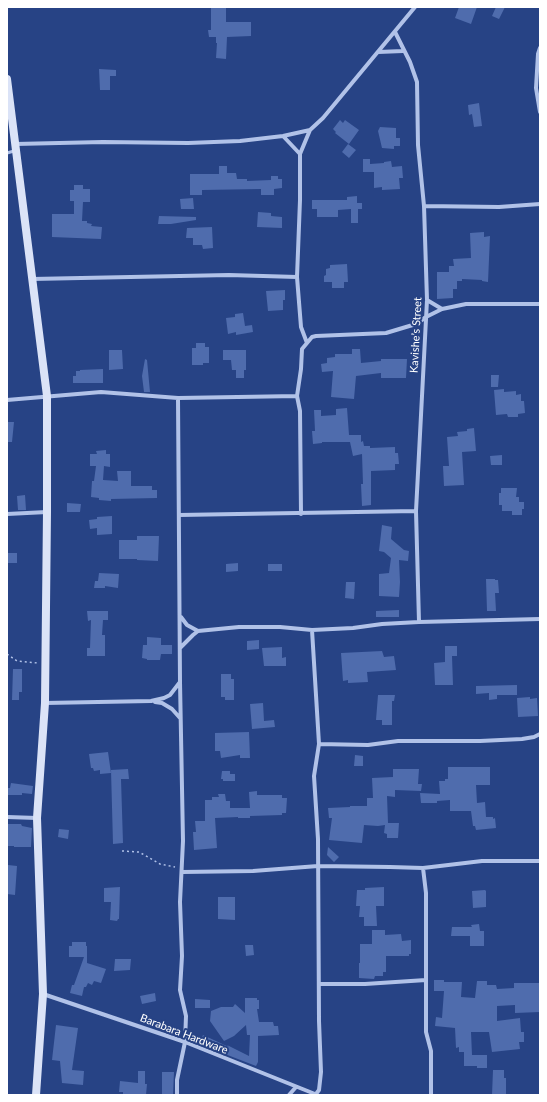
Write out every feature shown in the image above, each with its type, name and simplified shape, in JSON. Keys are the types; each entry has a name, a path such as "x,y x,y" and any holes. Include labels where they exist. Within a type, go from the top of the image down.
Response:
{"street":[{"path":"307,343 301,327 298,277 300,154 310,130 323,118 415,7"},
{"name":"Kavishe’s Street","path":"395,32 403,51 410,62 417,82 418,145 424,206 427,300 416,511 419,622"},
{"path":"540,48 536,88 540,112"},
{"path":"378,52 403,51"},
{"path":"7,79 47,396 45,703 37,818 43,994 36,1095"},
{"path":"16,147 103,142 188,143 240,141 283,136 310,130"},
{"path":"283,136 300,154"},
{"path":"424,206 499,207 540,204"},
{"path":"32,278 229,275 298,277"},
{"path":"427,300 442,309"},
{"path":"301,514 300,411 297,396 302,369 302,349 312,337 386,333 416,324 442,309 466,304 540,304"},
{"path":"7,400 101,392 178,398 297,396"},
{"path":"177,1095 177,1080 185,1042 186,1016 180,990 182,956 180,902 182,870 178,398"},
{"path":"179,515 416,511"},
{"path":"7,514 47,512"},
{"path":"180,617 187,625 198,632"},
{"path":"180,648 198,632 239,627 280,627 312,630 419,622 540,619"},
{"path":"312,630 319,744 314,776 318,866 320,1084 319,1090 315,1094"},
{"path":"151,701 170,695 180,682"},
{"path":"45,703 151,701 162,703 172,709 180,719"},
{"path":"319,744 368,744 398,741 480,742 534,737 540,734"},
{"path":"534,737 540,741"},
{"path":"7,817 37,818"},
{"path":"182,870 253,871 318,866 383,866 423,868 482,861 540,861"},
{"path":"423,868 426,893 426,1032 431,1051 431,1095"},
{"path":"319,984 365,984 426,980"},
{"name":"Barabara Hardware","path":"43,994 185,1042 315,1094"},
{"path":"289,1095 296,1087"}],"lane":[{"path":"7,153 16,147"}],"path":[{"path":"7,654 17,661 30,663 45,662"},
{"path":"122,851 139,852 160,864 182,870"}],"building":[{"path":"211,7 226,7 226,22 251,22 251,36 227,37 226,59 216,58 216,37 209,37 208,30 211,30"},
{"path":"459,7 477,7 471,24 455,18"},
{"path":"496,7 505,7 499,19 492,16"},
{"path":"99,69 116,70 116,76 110,76 110,90 100,90"},
{"path":"479,103 482,126 474,127 472,114 469,115 468,105"},
{"path":"340,120 343,123 345,120 359,130 349,144 335,133 336,132 333,129"},
{"path":"380,127 396,128 396,138 400,138 400,146 394,146 394,149 382,148 378,131"},
{"path":"348,144 356,150 349,158 342,152"},
{"path":"363,159 370,159 370,164 391,161 392,167 402,166 403,178 399,178 400,189 382,190 382,187 374,188 374,172 363,172"},
{"path":"219,166 227,166 227,173 236,173 237,179 247,179 247,181 271,180 271,176 278,176 278,179 282,179 282,188 274,189 274,195 261,195 261,189 202,190 202,195 190,195 190,174 219,174"},
{"path":"74,185 83,185 83,189 90,189 90,202 83,202 82,221 87,221 87,223 92,224 91,226 102,227 101,239 52,237 52,214 74,214 74,201 70,201 70,190 74,190"},
{"path":"357,196 357,203 362,203 362,209 358,209 358,223 351,223 351,209 338,210 338,217 317,217 317,209 312,209 312,200 347,200 347,197"},
{"path":"193,198 194,209 181,209 180,199"},
{"path":"258,212 271,213 271,216 282,217 282,228 257,227"},
{"path":"159,216 196,217 196,220 171,224 158,224"},
{"path":"212,227 213,248 203,249 202,245 193,245 193,238 186,238 187,228"},
{"path":"484,232 484,237 490,236 488,282 482,280 462,279 462,281 457,281 457,289 453,289 453,298 437,299 437,272 449,272 449,266 454,266 453,259 471,258 470,233"},
{"path":"347,264 348,282 344,282 344,288 332,288 332,282 324,282 326,269 330,268 330,265"},
{"path":"285,290 283,310 268,311 266,291"},
{"path":"243,313 245,326 252,325 253,332 236,335 236,332 228,334 226,318 235,317 235,314"},
{"path":"196,343 205,343 205,347 209,347 209,363 203,363 203,365 192,365 192,348 196,348"},
{"path":"352,349 360,349 361,363 381,361 381,359 407,359 406,378 381,378 381,373 356,376 354,399 331,397 333,371 322,372 321,364 327,363 327,358 335,357 335,354 352,354"},
{"path":"109,350 122,350 123,369 109,370"},
{"path":"223,350 246,350 246,370 244,370 244,378 236,378 236,370 232,370 231,360 223,360"},
{"path":"145,359 147,360 150,392 144,392 142,376"},
{"path":"103,369 103,383 73,383 73,376 76,376 76,371"},
{"path":"491,375 499,375 498,387 491,387"},
{"path":"504,389 504,392 516,391 516,395 521,394 521,401 524,401 525,413 518,414 518,417 508,417 507,414 496,415 494,390"},
{"path":"347,408 349,435 361,435 361,442 363,441 364,446 370,446 370,448 395,447 395,453 398,453 399,464 395,464 395,470 371,471 371,505 362,506 362,454 353,456 350,442 322,442 313,444 312,431 315,431 314,410 321,410 321,416 336,415 336,409"},
{"path":"7,422 14,422 12,442 7,442"},
{"path":"474,428 476,451 462,452 464,485 444,486 443,466 449,466 447,437 458,436 457,432 467,431 467,429"},
{"path":"106,450 106,454 110,454 110,467 104,466 103,480 118,481 117,471 131,471 131,486 152,486 152,490 157,490 157,498 111,499 111,501 99,500 99,498 91,497 92,481 94,481 96,466 90,466 90,454 97,454 96,451"},
{"path":"502,455 502,465 491,465 490,456"},
{"path":"501,488 517,488 516,497 519,497 519,502 524,502 522,515 512,515 512,511 502,511 502,505 499,505 499,493 501,493"},
{"path":"25,495 26,510 18,510 17,496"},
{"path":"67,503 81,504 80,512 67,512"},
{"path":"112,516 112,534 97,535 97,528 90,529 89,520 97,519 97,517"},
{"path":"382,525 392,527 391,539 404,550 409,551 408,561 399,560 399,597 379,596 379,574 389,573 391,558 384,552 379,551"},
{"path":"137,536 159,536 158,561 119,559 119,540 137,540"},
{"path":"7,553 17,553 17,563 7,563"},
{"path":"238,563 238,571 226,572 226,564"},
{"path":"268,564 282,564 282,571 268,571"},
{"path":"99,573 119,574 118,588 105,586 105,588 94,588 95,581 98,581"},
{"path":"486,579 498,580 499,593 495,593 496,611 487,611"},
{"path":"346,582 355,582 354,599 345,598"},
{"path":"399,610 399,617 376,617 376,611"},
{"path":"87,611 108,611 108,620 103,620 102,635 105,635 105,656 87,656 87,648 90,648 91,620 88,621"},
{"path":"147,637 161,638 161,645 172,645 172,654 161,654 160,660 147,660 142,658 143,645 147,645"},
{"path":"259,640 259,649 247,650 247,641"},
{"path":"445,646 457,646 457,656 452,656 453,685 435,685 434,663 445,662"},
{"path":"282,647 282,658 286,657 286,666 264,666 262,648"},
{"path":"382,651 384,657 394,656 396,670 367,672 368,682 348,683 348,680 343,681 341,653"},
{"path":"13,669 22,669 22,692 19,692 19,700 12,700"},
{"path":"221,674 231,674 231,679 234,679 234,700 225,700 225,697 221,697"},
{"path":"517,685 517,695 497,695 497,699 489,700 489,693 476,694 476,686"},
{"path":"378,695 395,695 394,701 392,701 392,725 382,725 382,720 376,720"},
{"path":"530,697 530,699 537,698 538,716 518,717 517,698"},
{"path":"263,703 264,721 274,720 275,727 252,729 250,704"},
{"path":"249,732 250,758 240,758 240,755 221,758 220,751 215,751 215,733"},
{"path":"108,752 111,773 100,774 100,770 94,771 93,768 91,768 89,754"},
{"path":"355,755 363,756 363,766 354,766"},
{"path":"448,767 490,767 490,785 476,785 477,803 485,802 486,817 493,817 493,819 495,818 496,828 476,830 475,826 473,826 471,811 450,811 450,800 437,801 437,803 421,803 420,793 440,794 439,781 445,781 445,779 448,779"},
{"path":"128,769 129,779 121,779 123,843 113,844 111,770"},
{"path":"393,769 419,769 418,784 422,784 421,791 395,790 395,797 387,796 388,823 399,823 398,838 387,838 387,834 384,833 385,825 364,825 362,843 329,840 332,818 329,818 328,808 367,806 367,798 373,798 372,778 393,777"},
{"path":"222,771 230,771 230,774 235,774 235,781 223,781 223,779 221,779"},
{"path":"11,783 33,786 32,794 22,793 22,795 7,795 7,788 10,788"},
{"path":"257,791 257,795 282,795 282,798 287,798 286,813 282,813 282,815 250,816 250,818 215,818 217,848 194,850 193,832 196,832 195,821 205,821 205,800 212,800 212,797 219,797 218,794 225,794 226,801 230,801 230,808 250,808 249,792"},
{"path":"8,824 21,824 22,826 32,828 31,847 7,846"},
{"path":"59,829 69,830 68,839 58,837"},
{"path":"328,847 339,857 334,862 327,855"},
{"path":"8,865 17,866 15,895 7,894"},
{"path":"120,887 119,919 117,921 110,920 111,902 104,902 104,888"},
{"path":"384,887 384,906 376,906 377,926 364,926 364,917 359,917 360,906 356,906 357,890"},
{"path":"485,890 486,907 473,908 472,891"},
{"path":"218,897 235,897 235,920 218,919"},
{"path":"479,924 480,931 484,931 484,946 470,946 470,936 451,936 452,927 472,927 471,925"},
{"path":"372,930 385,930 385,935 401,934 402,941 411,940 411,954 409,954 409,956 386,956 386,972 383,972 383,976 375,976 374,979 359,978 360,944 372,944"},
{"path":"72,942 86,942 87,963 106,969 101,983 94,981 92,985 88,983 86,987 84,987 82,996 70,993 84,957 69,957 69,946 72,946"},
{"path":"245,945 253,945 254,955 246,956"},
{"path":"115,959 131,959 130,970 114,971"},
{"path":"434,980 444,980 444,982 462,982 461,997 475,998 477,981 487,981 487,985 496,985 497,989 514,988 514,983 540,983 540,1012 515,1013 515,1005 497,1006 497,1021 520,1018 521,1032 524,1032 524,1042 519,1042 520,1049 492,1052 489,1032 471,1032 472,1055 487,1055 487,1068 464,1066 464,1052 459,1052 459,1047 456,1048 455,1028 435,1026 436,1017 442,1018 444,991 434,991"},
{"path":"155,993 156,1001 142,1004 140,996"},
{"path":"245,998 257,998 257,1000 259,1000 259,1009 257,1009 259,1022 273,1022 274,1026 278,1026 279,1035 258,1036 258,1062 256,1066 199,1044 203,1035 249,1056 250,1035 247,1035 246,1025 234,1036 224,1041 210,1021 211,1011 221,1007 233,1007 235,1004 245,1013"},
{"path":"195,999 210,1000 210,1008 195,1008"},
{"path":"56,1025 78,1028 72,1070 84,1071 83,1085 62,1083 60,1061 52,1060"},
{"path":"493,1070 504,1070 504,1078 506,1078 506,1095 492,1095"},
{"path":"138,1071 145,1071 145,1084 147,1084 146,1095 123,1095 123,1092 119,1092 120,1081 138,1083"},
{"path":"162,1072 174,1072 173,1095 162,1095"}]}
